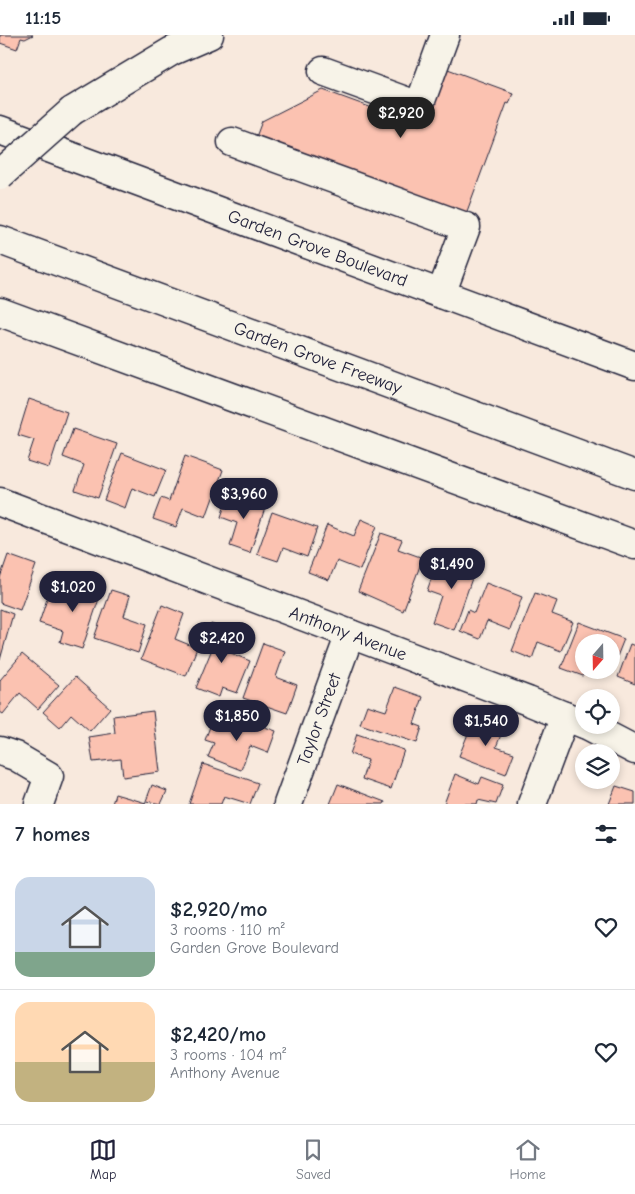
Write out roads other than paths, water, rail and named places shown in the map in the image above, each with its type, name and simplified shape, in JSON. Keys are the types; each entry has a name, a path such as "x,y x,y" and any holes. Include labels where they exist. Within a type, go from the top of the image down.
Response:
{"main road":[{"path":"0,175 72,111 172,51 209,35"},
{"path":"323,71 419,106 445,35"},
{"name":"Garden Grove Boulevard","path":"0,130 635,366"},
{"path":"232,142 478,231 441,294"},
{"name":"Garden Grove Freeway","path":"0,241 635,475"},
{"path":"0,312 635,545"},
{"name":"Anthony Avenue","path":"0,501 575,721"},
{"name":"Taylor Street","path":"288,804 350,634"},
{"path":"532,804 575,727"},
{"name":"Anthony Avenue","path":"602,734 635,750"},
{"path":"0,751 15,756 49,777 39,804"}]}
